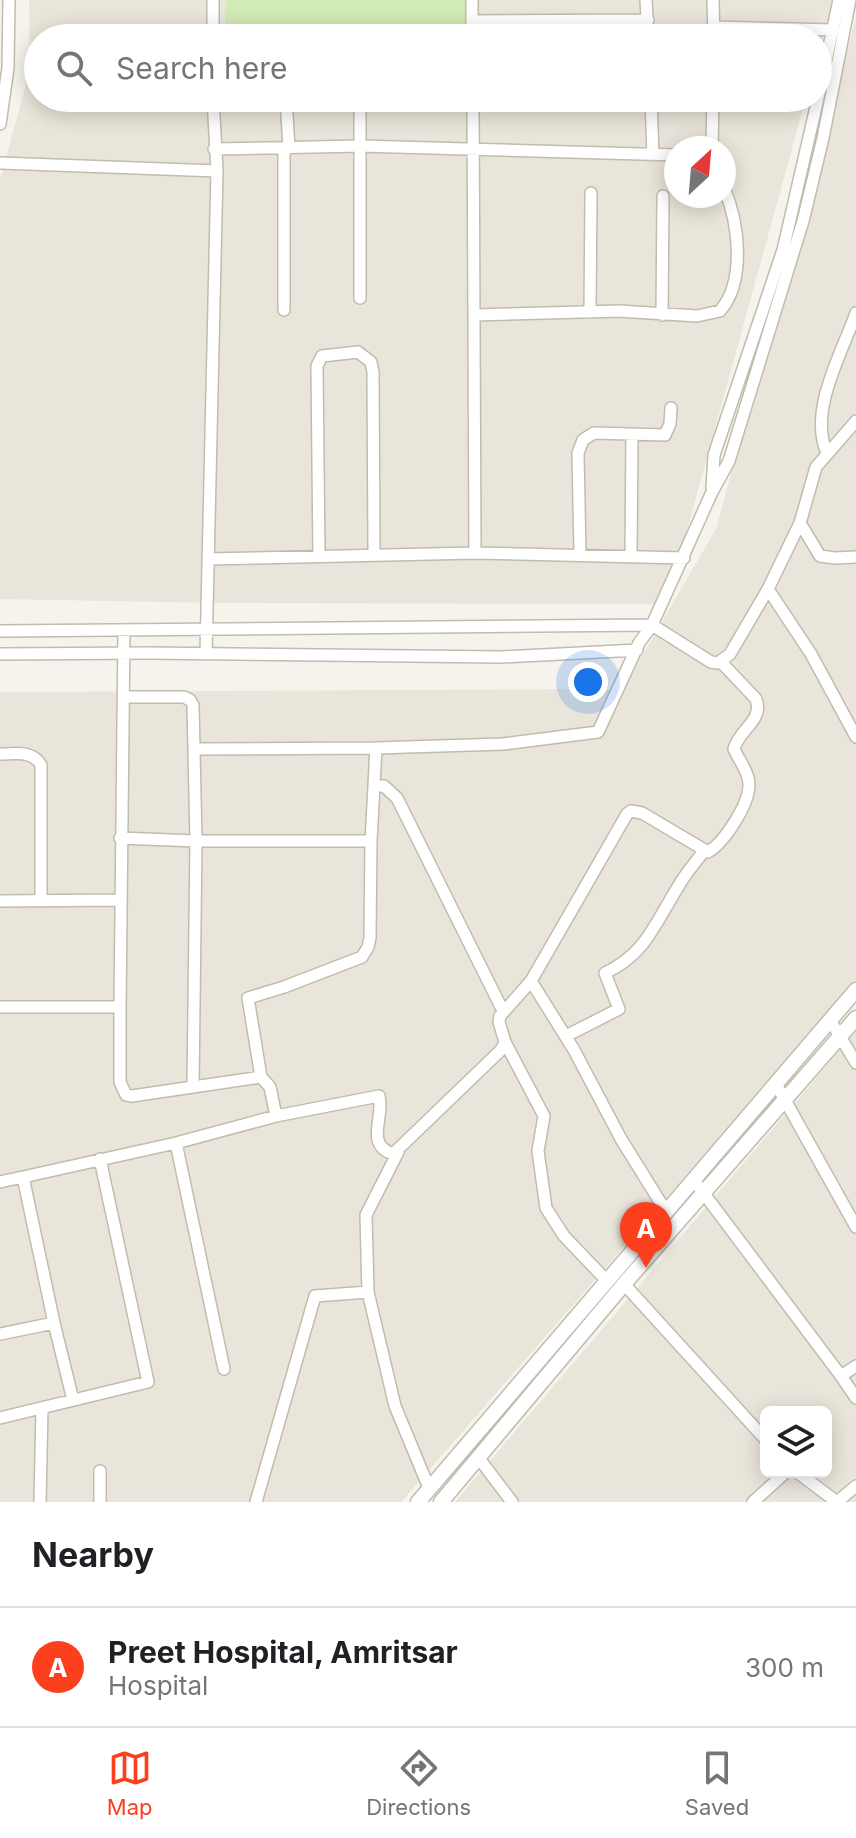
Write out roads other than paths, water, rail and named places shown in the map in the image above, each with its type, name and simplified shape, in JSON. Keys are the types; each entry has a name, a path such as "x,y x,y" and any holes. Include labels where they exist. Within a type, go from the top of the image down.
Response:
{"street":[{"path":"0,124 8,68 9,0"},
{"path":"213,0 213,24"},
{"path":"472,0 472,21 648,20"},
{"path":"646,0 648,24"},
{"path":"713,0 714,24"},
{"path":"832,38 839,0"},
{"path":"832,92 850,0"},
{"path":"206,654 217,171 213,112"},
{"path":"284,310 286,112"},
{"path":"360,112 360,298"},
{"path":"474,112 475,553"},
{"path":"651,112 653,155"},
{"path":"712,136 713,112"},
{"path":"712,492 714,455 783,250 815,112"},
{"path":"194,749 503,744 598,732 729,461 788,275 828,112"},
{"path":"214,149 360,146 664,155"},
{"path":"0,163 217,171"},
{"path":"590,312 591,193"},
{"path":"662,315 663,196"},
{"path":"475,315 590,312 662,315 720,311 733,292 736,274 730,208"},
{"path":"827,453 822,436 825,399 830,378 856,313"},
{"path":"319,556 317,366 322,356 358,352 371,362 373,372 374,555"},
{"path":"580,554 579,448 586,437 594,433 665,435 670,424 671,408"},
{"path":"0,631 652,625 711,662 721,662 730,654 768,589 800,523 812,475 856,421"},
{"path":"631,555 632,435"},
{"path":"800,523 820,556 856,557"},
{"path":"208,559 475,553 684,558"},
{"path":"768,589 811,654 856,737"},
{"path":"124,631 119,900 120,1082 126,1095 132,1096 261,1077"},
{"path":"0,654 501,657 637,650"},
{"path":"607,1281 564,1236 546,1208 538,1151 544,1116 505,1042 499,1019 531,981 631,811 652,818 708,852 717,845 747,801 747,772 735,753 735,744 759,711 756,699 721,662"},
{"path":"123,697 184,697 190,700 196,841 193,1087"},
{"path":"276,1116 270,1087 261,1077 248,998 317,976 365,953 370,938 376,748"},
{"path":"0,754 29,754 41,765 41,901"},
{"path":"374,786 384,786 397,798 503,1011"},
{"path":"120,838 371,841"},
{"path":"566,1036 619,1009 605,973 625,964 651,935 678,885 704,851"},
{"path":"0,901 119,900"},
{"path":"531,981 667,1213"},
{"path":"418,1502 856,990"},
{"path":"0,1007 120,1007"},
{"path":"441,1502 624,1284 856,1018"},
{"path":"830,1020 856,1063"},
{"path":"0,1182 176,1143 276,1116 379,1096 375,1135 387,1152 393,1154 501,1050 505,1042"},
{"path":"776,1084 856,1227"},
{"path":"176,1143 224,1369"},
{"path":"398,1151 366,1215 368,1292 395,1406 429,1488"},
{"path":"0,1418 145,1384 148,1380 100,1159"},
{"path":"23,1177 73,1400"},
{"path":"693,1179 856,1398"},
{"path":"624,1284 760,1433"},
{"path":"256,1502 315,1296 368,1292"},
{"path":"0,1334 54,1323"},
{"path":"841,1376 856,1366"},
{"path":"40,1502 42,1408"},
{"path":"478,1457 512,1502"},
{"path":"100,1471 100,1502"},
{"path":"753,1502 779,1478"},
{"path":"805,1478 837,1502 856,1486"}],"place":[{"name":"Preet Hospital, Amritsar","path":"646,1268"}]}
